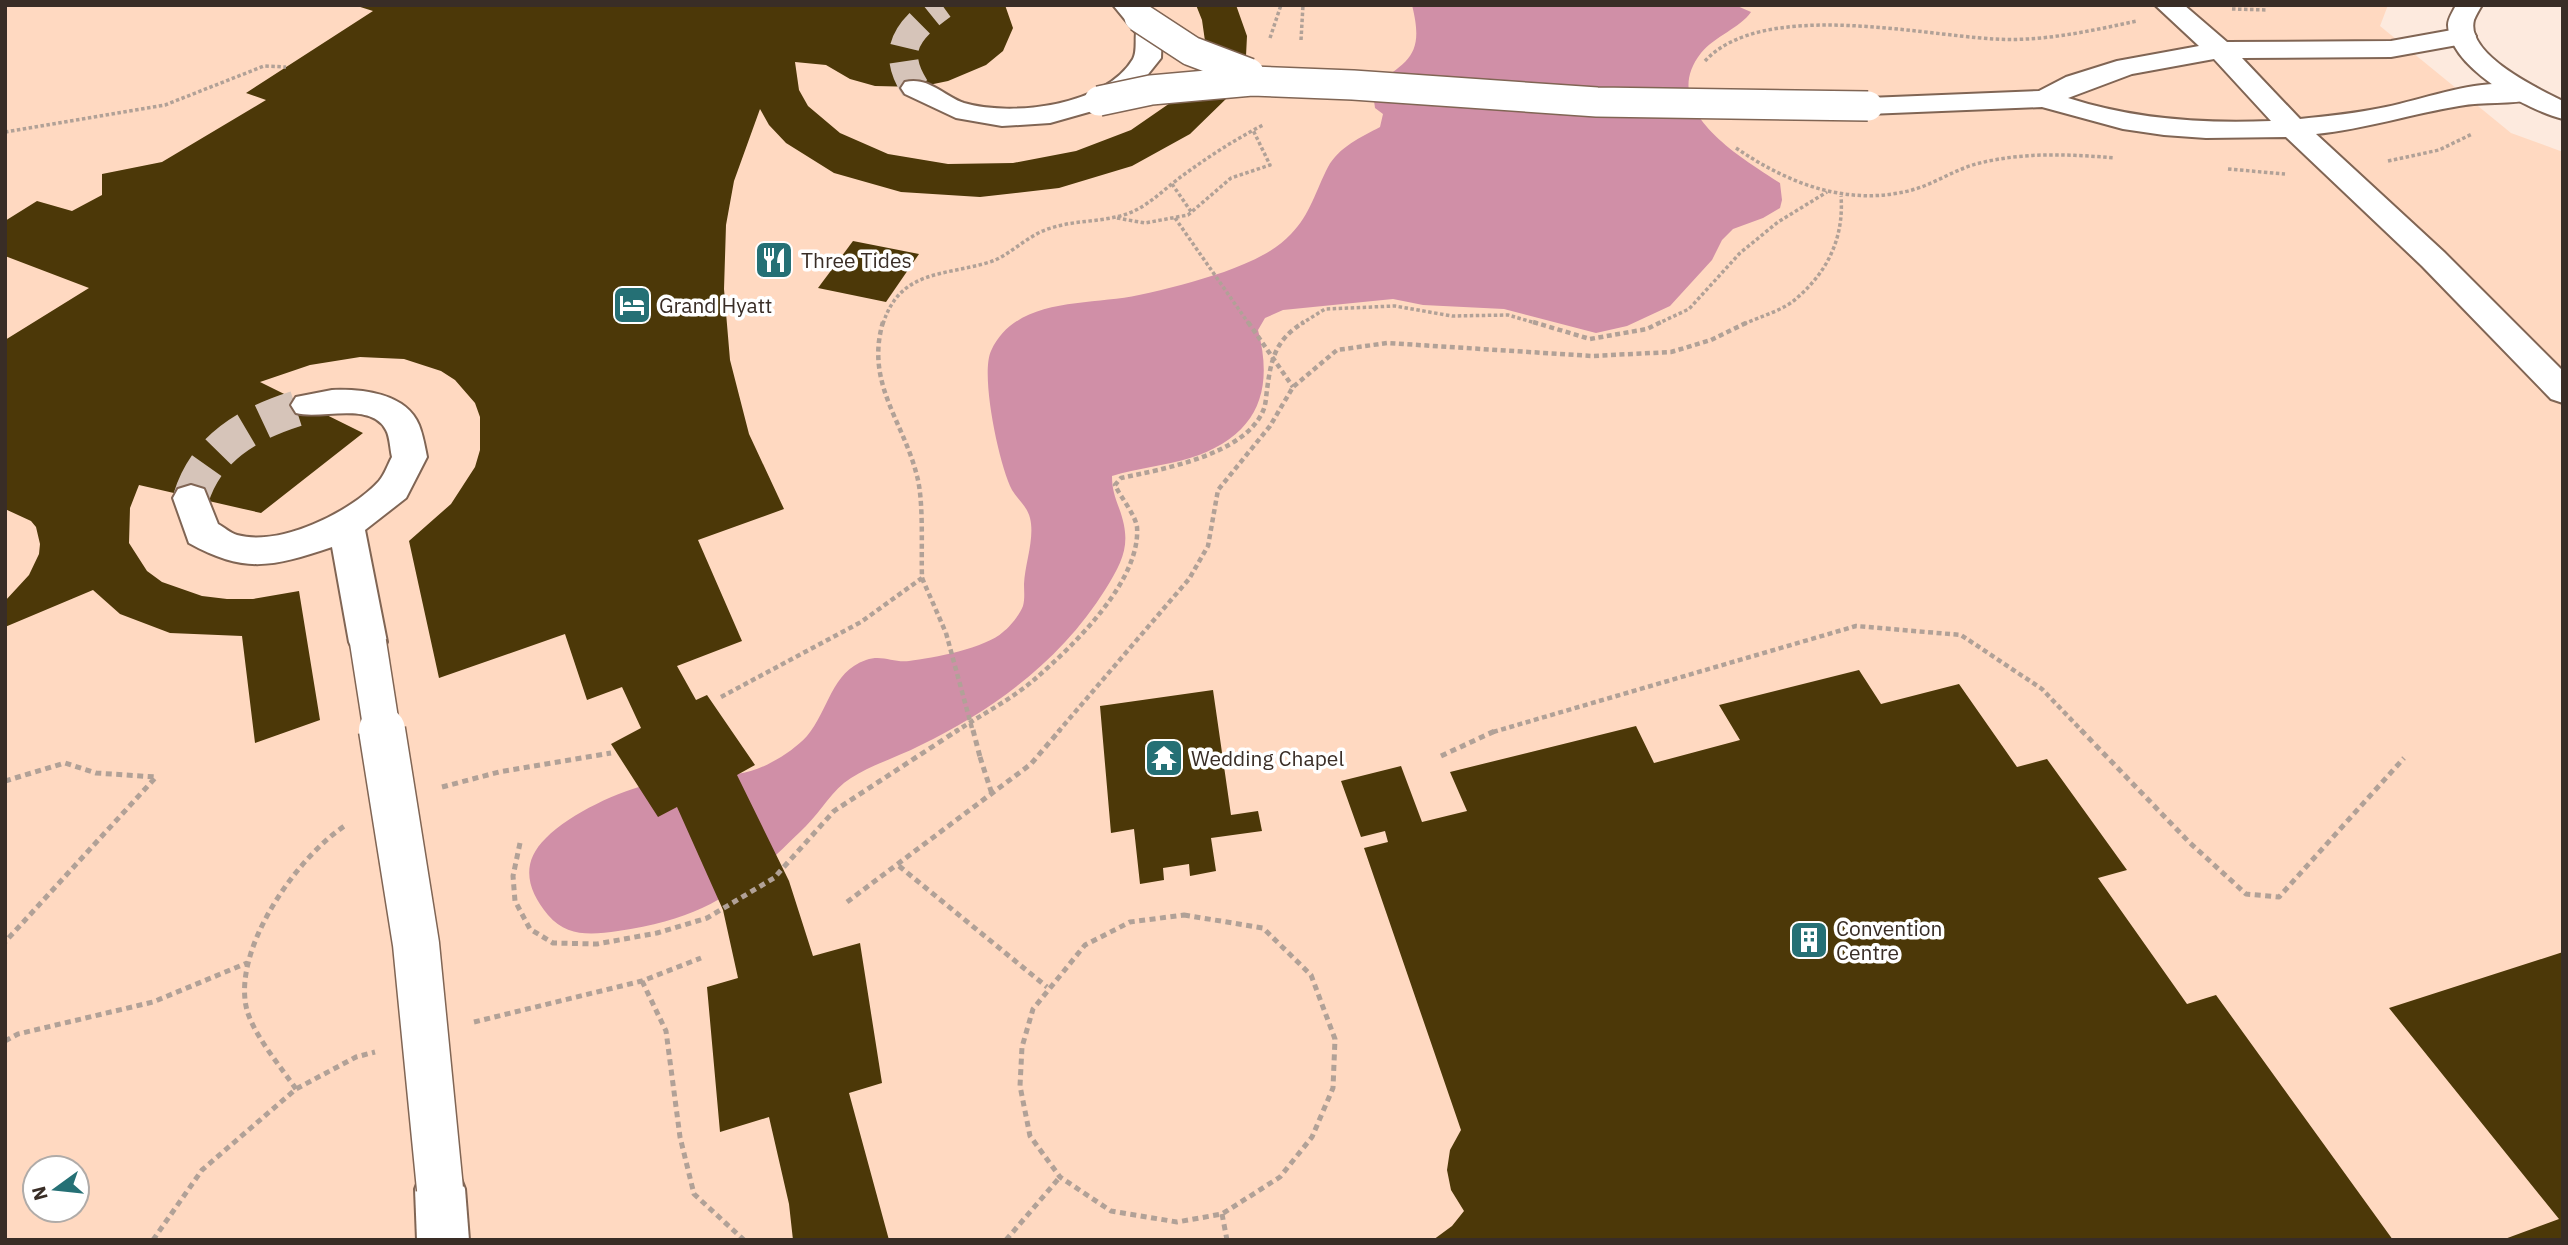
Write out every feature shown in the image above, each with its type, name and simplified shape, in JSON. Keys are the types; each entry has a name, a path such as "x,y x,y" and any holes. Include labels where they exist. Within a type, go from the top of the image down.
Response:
{"main road":[{"path":"2469,5 2461,19 2463,36 2473,54 2487,68 2525,93 2563,111"},
{"path":"2172,9 2220,50 2292,127 2433,259 2563,391"},
{"path":"1133,11 1164,37 1185,49 1234,69 1275,79"},
{"path":"1099,101 1129,82 1146,60 1149,37 1133,11"},
{"path":"2044,99 2076,83 2127,67 2220,50 2391,49 2463,36"},
{"path":"915,88 940,106 997,119 1051,116 1099,101 1186,84 1275,79 1508,97 1715,106 1856,106 2044,99 2099,115 2208,129 2292,127 2375,118 2460,97 2525,93"},
{"path":"191,498 194,522 202,533 213,541 244,550 295,546 346,526 380,501 403,473 408,459 407,433 391,414 363,403 308,405"},
{"path":"346,526 368,642 416,944 443,1240"}],"path":[{"path":"1299,48 1303,36 1303,5"},
{"path":"1923,24 1956,34 1996,39 2060,37 2172,9 2276,11"},
{"path":"5,132 165,105 264,66 286,68"},
{"path":"992,794 946,634 922,578 918,477 880,381 876,346 889,303 906,287 934,274 993,261 1027,237 1053,227 1115,218 1136,210 1223,146 1264,124"},
{"path":"1172,184 1192,213"},
{"path":"847,902 899,866 1031,764 1189,579 1208,546 1218,490 1270,426 1293,387 1337,350 1360,345 1592,356 1671,352 1712,340 1797,299 1830,261 1843,222 1841,196 1803,184"},
{"path":"520,844 513,876 515,901 530,929 553,943 597,944 657,933 707,918 774,878 834,811 1034,680 1107,605 1129,568 1137,530 1135,519 1125,507 1115,485 1121,478 1188,463 1249,433 1264,410 1272,356 1293,329 1325,309 1395,306 1452,316 1508,315 1590,339 1647,329 1689,309 1741,253 1778,222 1827,192"},
{"path":"1115,218 1135,224 1175,218 1293,387"},
{"path":"721,697 861,622 922,578"},
{"path":"1441,756 1501,728 1856,626 1961,635 2042,689 2189,842 2246,894 2279,897 2404,758"},
{"path":"5,781 65,763 96,773 156,776 5,942"},
{"path":"899,866 1048,987"},
{"path":"1184,915 1263,928 1311,975 1335,1039 1333,1088 1312,1137 1280,1177 1222,1214 1177,1222 1111,1211 1060,1177 1030,1136 1020,1086 1022,1047 1033,1009 1048,987 1085,945 1130,922 1184,915"},
{"path":"5,1041 19,1034 153,1002 247,963"},
{"path":"642,981 666,1031 680,1137 694,1194 744,1240"},
{"path":"1006,1240 1060,1177"},
{"path":"1222,1214 1227,1240"}],"shaded area":[{"path":"5,5 2388,5 2380,26 2511,133 2563,152 2563,1240 5,1240"},
{"path":"1412,5 1735,5 1751,12 1741,23 1701,53 1690,74 1689,93 1696,112 1709,129 1745,160 1780,183 1780,208 1763,218 1733,229 1722,240 1712,260 1670,306 1627,326 1596,333 1504,309 1423,305 1393,299 1283,310 1265,318 1258,330 1264,374 1255,410 1245,425 1212,449 1180,461 1112,476 1125,531 1121,560 1088,615 1047,660 1024,680 1000,699 948,731 844,783 806,826 763,867 723,897 678,918 608,932 580,933 555,922 535,896 529,876 530,867 538,847 568,820 611,797 653,783 729,776 758,769 786,754 807,736 838,682 854,666 872,658 909,661 959,651 985,643 1009,627 1024,603 1031,526 1027,510 1012,490 1007,478 989,399 988,363 991,351 1002,333 1036,312 1056,306 1139,295 1224,272 1260,257 1284,241 1303,219 1328,167 1338,154 1351,143 1380,127 1383,114 1375,108 1372,86 1396,70 1411,54 1416,34"}],"building":[{"path":"354,5 1005,5 1013,28 1003,51 986,65 948,81 919,87 875,86 850,79 826,65 795,62 799,90 808,106 840,133 888,154 948,164 1013,163 1076,151 1131,130 1173,101 1229,96 1190,134 1132,166 1059,188 980,197 901,192 834,173 786,143 769,125 760,109 734,181 726,225 724,289 730,360 749,434 784,509 698,540 742,641 677,666 696,700 707,695 755,765 737,775 789,881 813,956 860,943 882,1083 849,1093 889,1240 793,1240 789,1204 769,1117 720,1132 707,987 738,978 723,910 677,807 658,817 611,744 641,728 622,687 587,700 565,634 439,678 409,541 451,504 475,467 480,450 480,417 475,403 455,380 441,371 404,359 360,357 310,365 260,382 363,433 261,513 139,485 137,490 130,508 129,543 147,571 162,582 202,596 227,599 253,599 299,591 320,720 255,743 242,636 170,633 120,614 93,590 5,627 5,601 29,575 39,554 40,544 36,527 31,521 5,509 5,340 89,288 5,256 5,221 37,201 72,211 102,195 102,174 162,162 266,100 246,93 373,11"},
{"path":"1196,5 1236,5 1247,36 1246,56 1206,48 1202,20"},
{"path":"853,241 919,254 886,302 818,288"},
{"name":"Convention Centre","path":"1859,670 1881,704 1959,684 2017,767 2047,759 2127,870 2098,878 2187,1004 2216,995 2393,1240 1433,1240 1452,1226 1464,1211 1451,1190 1447,1170 1450,1150 1461,1130 1364,848 1388,842 1385,831 1361,837 1341,781 1401,766 1422,822 1467,811 1450,772 1636,726 1654,763 1740,740 1719,705"},
{"name":"Wedding Chapel","path":"1213,690 1231,815 1258,811 1262,831 1211,838 1216,871 1190,876 1189,864 1163,868 1164,880 1140,884 1134,829 1111,833 1100,706"},
{"path":"2563,952 2563,1240 2502,1240 2559,1219 2389,1008"}],"tunnel":[{"path":"915,88 904,62 907,41 920,23 942,5"},
{"path":"191,498 209,462 236,436 270,418 308,405"}],"place":[{"name":"Three Tides","path":"774,260"},
{"name":"Grand Hyatt","path":"632,305"},
{"name":"Wedding Chapel","path":"1164,758"},
{"name":"Convention Centre","path":"1809,940"}]}
